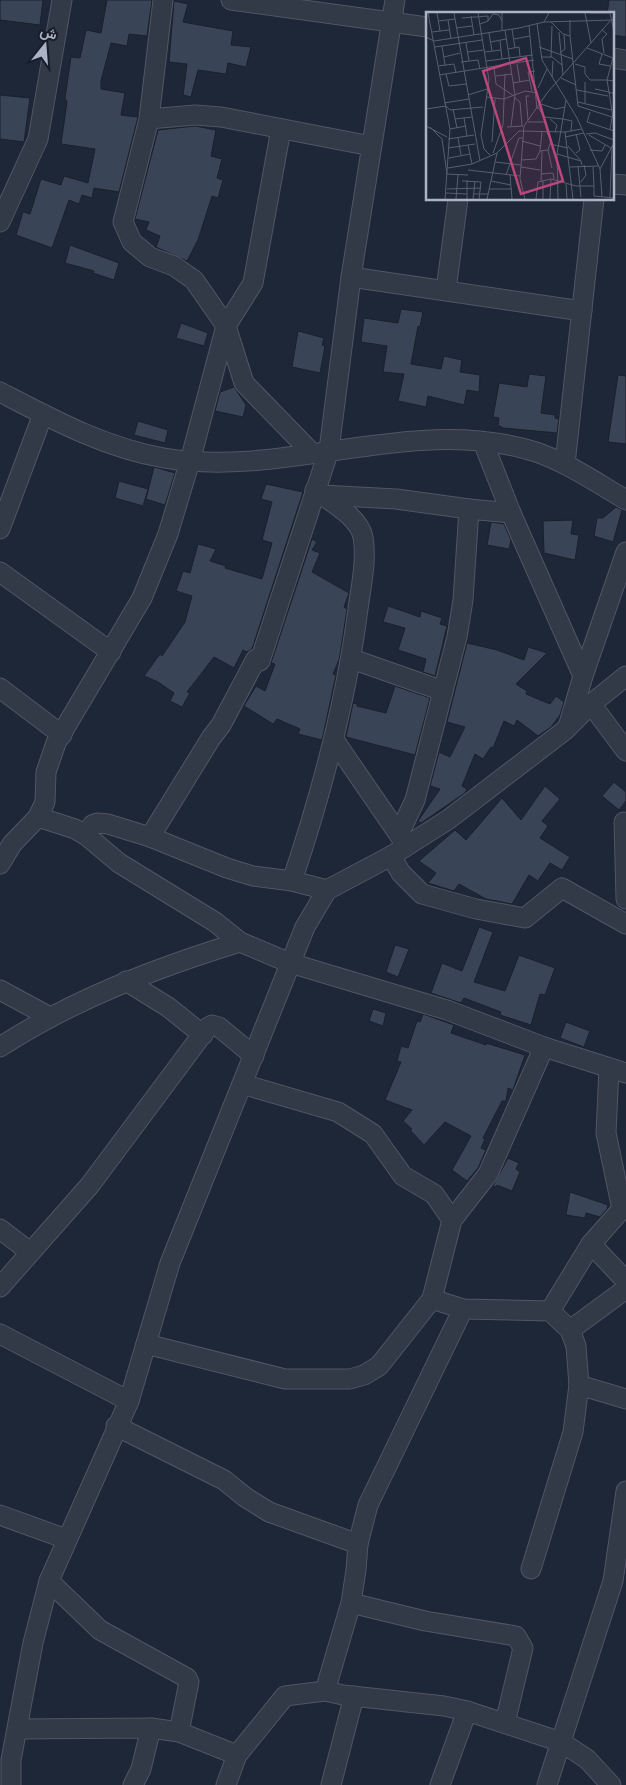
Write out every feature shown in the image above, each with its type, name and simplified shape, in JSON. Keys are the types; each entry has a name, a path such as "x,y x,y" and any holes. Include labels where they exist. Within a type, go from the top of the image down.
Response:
{"street":[{"path":"0,222 38,139 62,0"},
{"path":"163,0 148,119 123,222 132,242 150,257 174,266 194,280 226,326 244,383 321,451"},
{"path":"231,0 391,20 426,27"},
{"path":"150,837 221,725 256,659 260,660 319,493 321,451 394,0"},
{"path":"148,119 195,115 221,117 371,146"},
{"path":"0,864 12,844 38,818 45,802 46,772 56,743 142,598 168,534 190,461 226,326 253,284 281,129"},
{"path":"446,290 458,200"},
{"path":"565,464 594,200"},
{"path":"350,277 582,311"},
{"path":"0,392 80,432 122,447 164,458 190,461 259,460 321,451 439,439 483,442 535,452 565,464 626,500"},
{"path":"0,529 44,414"},
{"path":"483,442 511,513 583,676"},
{"path":"319,493 396,499 511,513"},
{"path":"292,881 316,808 334,740 352,659 364,563 363,536 357,525 350,517 319,493"},
{"path":"469,508 463,600 457,637 415,800 399,845 401,873 422,894 476,909 525,918 562,888 626,924"},
{"path":"569,726 583,676 626,552"},
{"path":"0,572 111,652"},
{"path":"352,659 443,691"},
{"path":"11,1785 6,1759 18,1729 33,1642 49,1581 128,1401 170,1263 305,927 328,890 399,845 449,819 569,726 591,704 626,676"},
{"path":"0,688 62,735"},
{"path":"591,704 626,751"},
{"path":"334,740 399,845"},
{"path":"38,818 75,829 87,836 119,863 215,922 240,942 290,963 447,1010 544,1048 620,1072"},
{"path":"87,836 92,826 96,823 150,837 227,868 253,876 292,881 328,890"},
{"path":"625,824 626,898"},
{"path":"0,1047 50,1017 126,981 240,942"},
{"path":"126,981 168,1007 204,1035"},
{"path":"0,990 50,1017"},
{"path":"0,1287 90,1185 204,1035 207,1028 212,1025 219,1027 254,1056"},
{"path":"146,1344 285,1379 350,1379 364,1375 378,1366 432,1299 452,1220 488,1174 544,1048"},
{"path":"550,1311 591,1244 622,1209 606,1133 620,1072 626,1059"},
{"path":"242,1084 338,1112 373,1134 403,1176 434,1194 452,1220"},
{"path":"0,1230 30,1252"},
{"path":"591,1244 626,1281"},
{"path":"570,1330 626,1289"},
{"path":"432,1299 463,1309 550,1311 570,1330 576,1346 579,1385 573,1432 531,1569"},
{"path":"325,1691 351,1603 358,1544 368,1505 463,1309"},
{"path":"0,1334 128,1401"},
{"path":"579,1385 626,1400"},
{"path":"116,1426 224,1480 268,1512 358,1544"},
{"path":"547,1785 620,1581 626,1491"},
{"path":"0,1515 66,1539"},
{"path":"49,1581 100,1630 187,1678 189,1682 179,1732"},
{"path":"351,1603 434,1623 516,1636 523,1648 505,1723"},
{"path":"226,1785 238,1755 285,1696 304,1692 325,1691 444,1706 505,1723 561,1742 587,1759 611,1785"},
{"path":"331,1785 354,1696"},
{"path":"440,1785 467,1711"},
{"path":"18,1729 151,1728 179,1732 238,1755"},
{"path":"133,1785 141,1769 151,1728"}],"building":[{"path":"0,0 43,0 40,25 0,20"},
{"path":"107,0 152,0 147,36 129,34 127,46 111,43 101,81 101,89 125,93 121,115 138,117 119,192 94,188 92,198 82,195 79,204 69,200 52,248 16,235 23,212 30,214 41,179 61,185 64,176 88,183 95,149 61,144 67,102 65,98 71,57 80,58 86,30 101,33"},
{"path":"609,0 626,0 626,37 614,35 614,12 607,12"},
{"path":"174,1 188,4 183,22 233,31 231,45 251,47 246,67 228,63 226,74 198,70 191,97 183,95 187,64 169,62"},
{"path":"0,95 30,98 24,142 0,139"},
{"path":"195,126 216,130 211,156 222,159 217,178 223,180 218,198 212,196 198,240 187,261 156,247 160,236 146,230 149,222 135,219 158,130"},
{"path":"70,245 119,263 114,280 93,273 94,271 65,263"},
{"path":"401,309 423,312 420,327 418,326 411,364 441,369 444,356 462,360 460,372 480,375 479,392 467,390 464,405 428,396 426,407 398,401 404,374 383,372 387,346 361,342 364,318 398,323"},
{"path":"181,323 208,333 204,346 176,338"},
{"path":"298,331 324,338 322,345 325,346 320,373 292,367"},
{"path":"529,374 546,376 541,413 555,415 555,418 559,419 557,433 503,428 498,425 499,418 493,417 499,383 527,387"},
{"path":"618,375 626,376 626,444 608,442"},
{"path":"234,387 246,405 243,417 215,411 220,392"},
{"path":"138,421 168,430 165,443 134,435"},
{"path":"154,467 175,473 165,505 146,499"},
{"path":"119,481 148,489 143,506 115,498"},
{"path":"266,484 303,492 252,649 247,652 243,650 234,668 214,657 187,692 190,693 182,707 170,701 174,693 158,682 144,676 160,654 162,656 185,622 192,596 176,591 183,571 190,573 198,544 216,549 210,561 226,566 225,568 262,579 272,543 262,540 272,502 261,499"},
{"path":"616,507 622,510 613,542 594,536 597,518 603,518"},
{"path":"573,520 571,534 579,535 575,560 544,553 543,521"},
{"path":"491,522 504,524 511,540 509,549 487,545"},
{"path":"312,539 317,542 312,550 320,553 312,572 349,593 344,607 347,609 342,642 339,660 333,674 336,675 322,740 298,734 300,729 277,719 273,724 244,706 256,686 265,691 275,664 271,663"},
{"path":"388,606 420,617 421,611 442,618 440,624 447,626 435,676 423,672 426,659 398,650 405,628 383,622"},
{"path":"467,643 497,650 524,660 528,647 547,653 516,684 527,691 526,694 550,704 556,696 564,702 560,715 551,727 538,736 517,720 514,726 504,721 493,748 491,747 483,759 475,754 462,786 467,789 465,793 421,823 418,821 440,789 430,786 439,752 450,757 465,727 447,722"},
{"path":"395,686 430,698 415,755 346,737 353,703 357,704 357,706 386,713"},
{"path":"614,782 626,792 626,801 619,810 602,796"},
{"path":"545,786 560,799 542,821 548,826 540,838 570,857 562,870 550,863 538,881 529,875 512,904 486,899 459,884 454,891 428,883 436,873 419,861 455,830 466,840 502,798 521,820"},
{"path":"479,927 493,932 474,982 505,991 519,955 555,968 545,995 540,994 531,1025 500,1015 501,1012 464,998 461,1003 431,993 442,963 462,971"},
{"path":"395,945 409,949 398,977 386,972"},
{"path":"373,1009 386,1013 383,1026 369,1021"},
{"path":"423,1014 454,1025 451,1033 486,1045 486,1043 525,1055 513,1090 508,1088 506,1101 502,1101 483,1138 485,1139 481,1148 486,1150 478,1168 467,1181 452,1170 471,1136 445,1122 424,1145 410,1130 412,1129 403,1121 412,1110 385,1100 401,1062 397,1061 401,1046 408,1048 417,1021 420,1022"},
{"path":"566,1022 590,1031 584,1047 560,1038"},
{"path":"508,1158 519,1163 516,1169 520,1172 512,1191 497,1185 496,1187 493,1186"},
{"path":"570,1192 608,1205 607,1209 600,1217 586,1213 585,1218 566,1215"}]}
